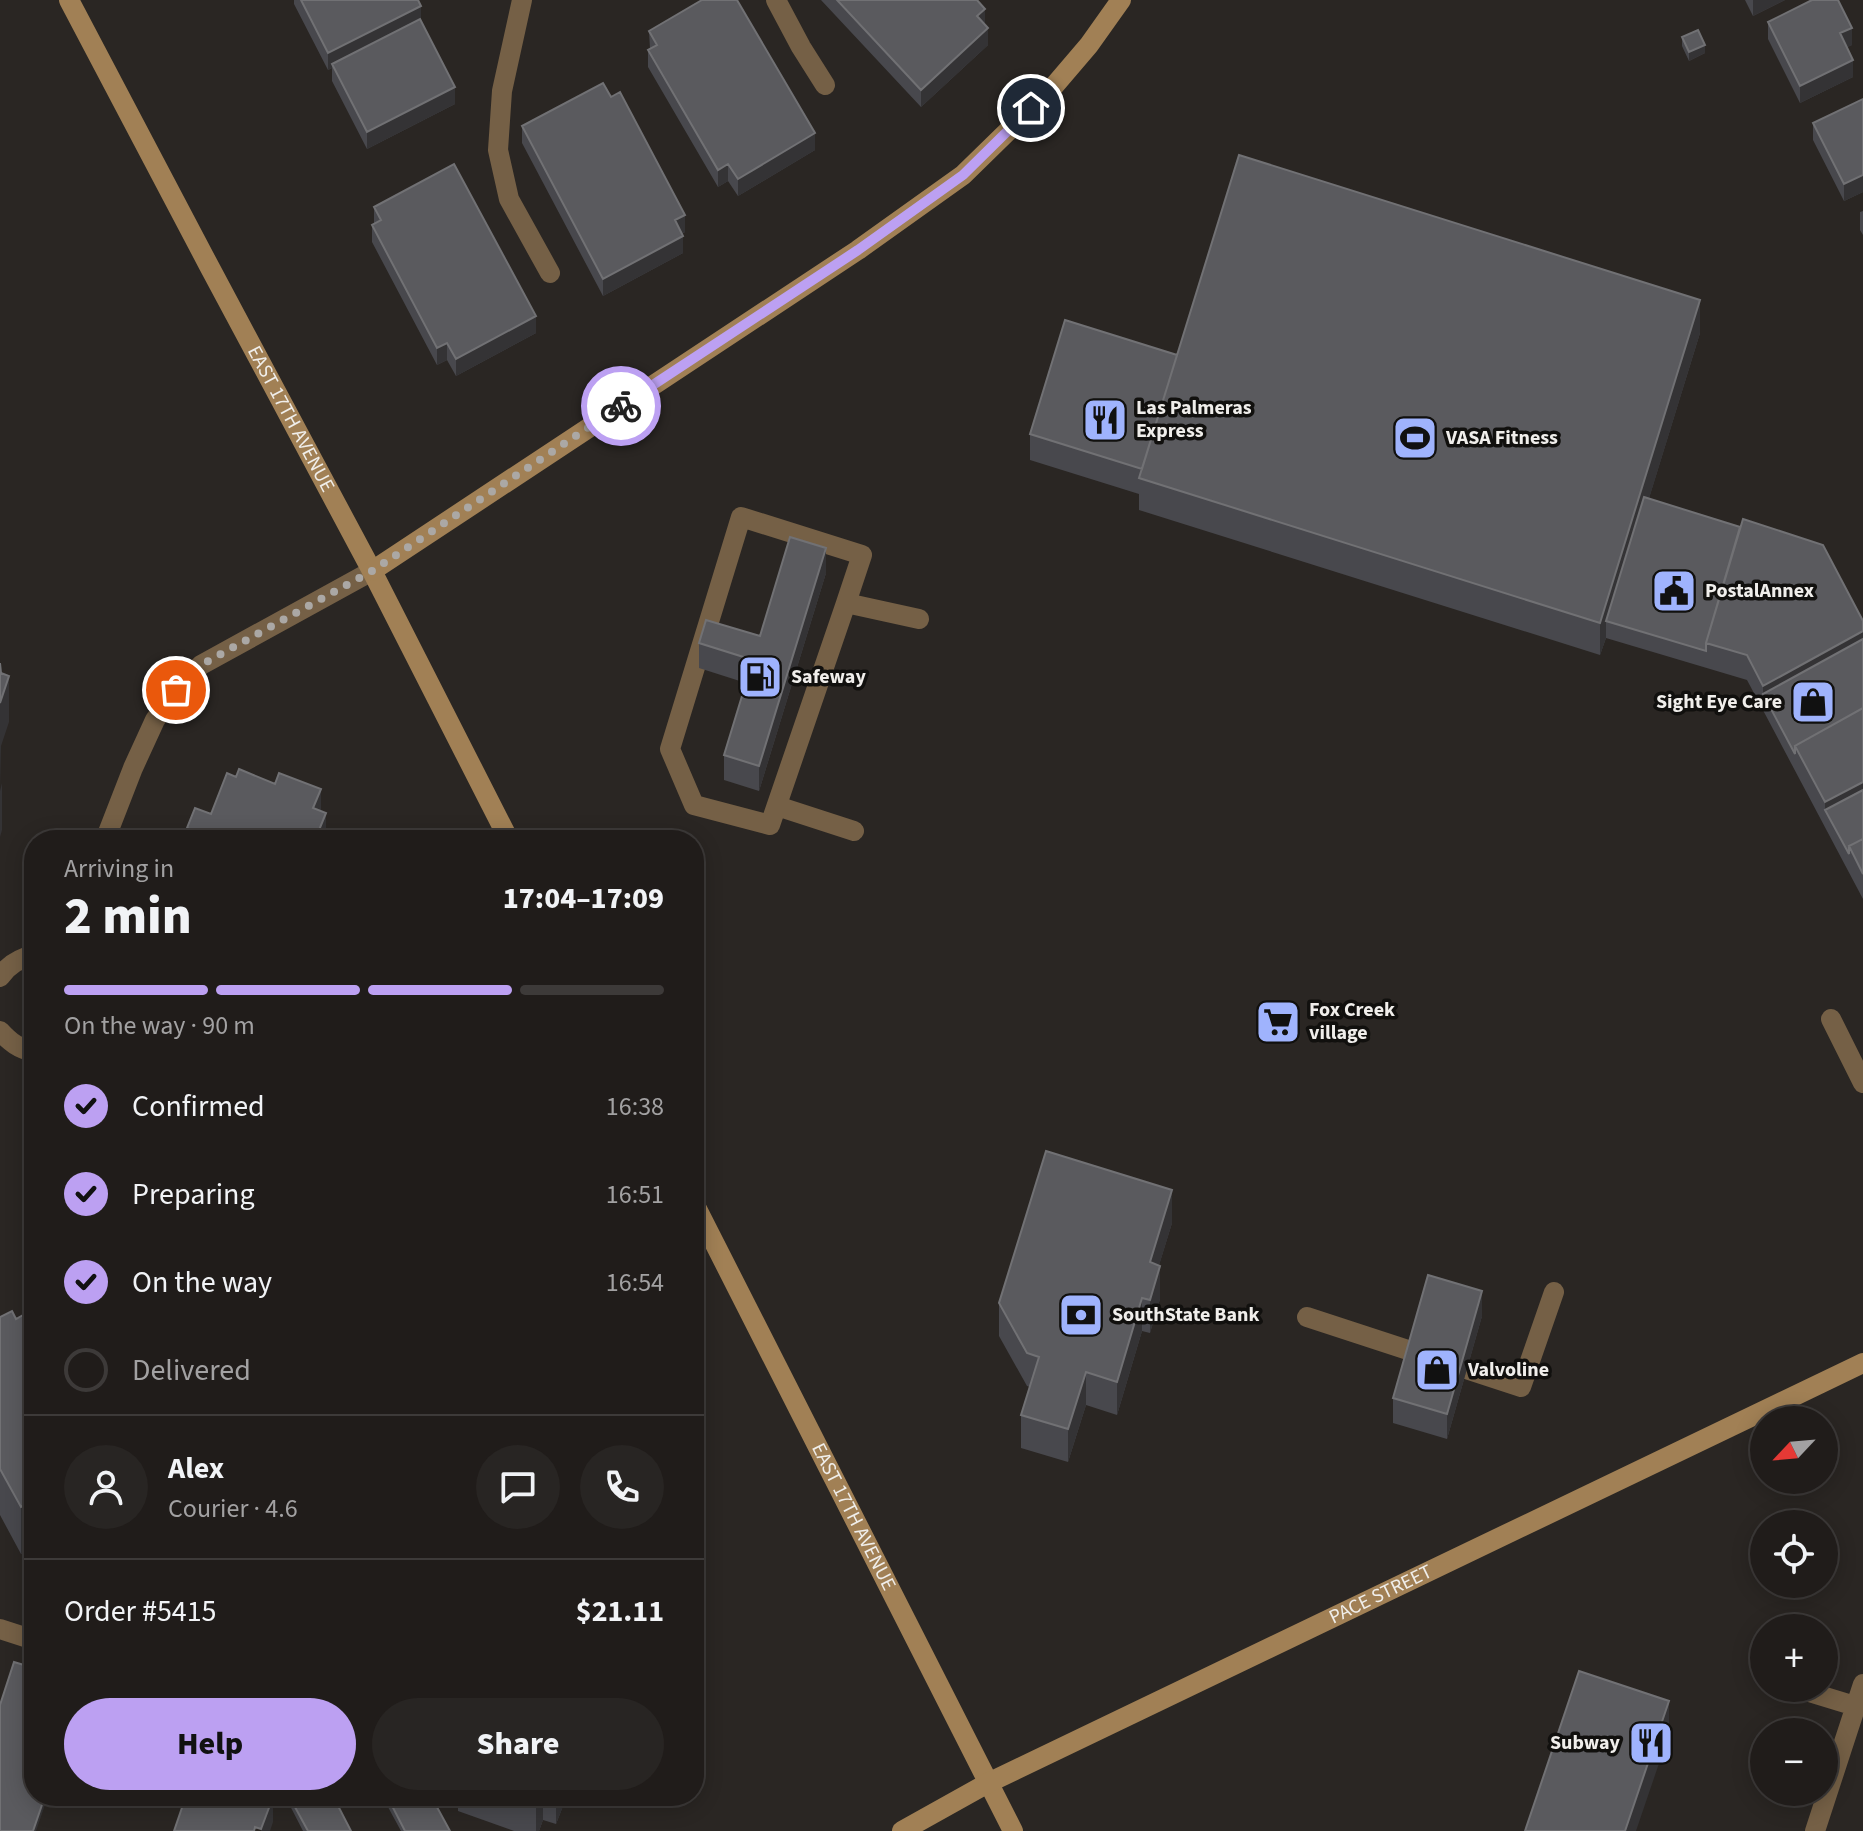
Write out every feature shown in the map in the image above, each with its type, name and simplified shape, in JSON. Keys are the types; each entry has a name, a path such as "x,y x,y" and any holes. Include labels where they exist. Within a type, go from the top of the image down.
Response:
{"main road":[{"name":"EAST 17TH AVENUE","path":"69,0 372,571 504,830"},
{"path":"372,571 858,250 963,175 1054,86 1089,45 1121,0"},
{"name":"EAST 17TH AVENUE","path":"704,1223 1013,1831"},
{"name":"PACE STREET","path":"902,1831 988,1783 1863,1363"}],"street":[{"path":"522,0 502,91 498,150 509,199 550,273"},
{"path":"776,0 825,85"},
{"path":"741,517 862,555 846,603 770,825 694,805 670,749 741,517"},
{"path":"109,830 155,720 176,690 201,665 372,571"},
{"path":"846,603 919,619"},
{"path":"777,806 854,831"},
{"path":"0,977 24,959"},
{"path":"1831,1019 1863,1083"},
{"path":"0,1031 24,1049"},
{"path":"1307,1317 1521,1387 1554,1292"},
{"path":"0,1629 24,1637"},
{"path":"1815,1831 1863,1684"},
{"path":"1838,1701 1855,1706"}],"building":[{"path":"301,0 418,0 421,6 328,53"},
{"path":"702,0 737,0 815,133 738,179 728,164 718,170 648,50 657,45 649,31"},
{"path":"837,0 977,0 985,9 977,16 988,28 921,90"},
{"path":"1812,0 1838,0 1852,28 1840,33 1853,60 1800,86 1768,22"},
{"path":"420,19 455,87 367,132 332,64"},
{"path":"1698,30 1705,45 1689,52 1682,37"},
{"path":"603,83 611,97 620,92 685,215 675,220 683,236 603,279 522,126"},
{"path":"1863,99 1863,175 1844,184 1813,123"},
{"name":"VASA Fitness","path":"1239,155 1700,300 1600,623 1139,478"},
{"path":"454,164 536,316 456,359 447,343 437,348 372,225 381,220 374,207"},
{"name":"Las Palmeras Express","path":"1065,320 1177,355 1142,469 1030,434"},
{"path":"1644,497 1740,527 1706,651 1606,621"},
{"path":"1743,519 1823,545 1863,621 1863,631 1763,686 1747,655 1706,643"},
{"name":"Safeway","path":"790,537 826,548 759,766 724,755 753,660 699,643 706,620 760,636"},
{"path":"1863,639 1863,708 1795,746 1795,754 1763,694"},
{"path":"0,663 1,673 9,676 0,703"},
{"path":"1863,708 1863,782 1825,802 1795,746"},
{"path":"239,769 275,784 279,773 321,789 313,808 326,813 319,830 187,828 195,808 211,814 227,773 236,777"},
{"path":"1863,790 1863,839 1849,846 1849,854 1825,810"},
{"path":"1863,839 1863,874 1849,846"},
{"name":"SouthState Bank","path":"1046,1151 1172,1190 1150,1262 1160,1266 1150,1300 1142,1298 1117,1382 1086,1372 1068,1429 1021,1415 1039,1357 1027,1353 999,1303"},
{"name":"Valvoline","path":"1428,1275 1482,1291 1447,1414 1393,1398"},
{"path":"12,1311 16,1319 24,1317 24,1505 21,1507 0,1469 0,1317"},
{"path":"14,1662 24,1665 24,1806 42,1806 33,1831 0,1831 0,1705"},
{"path":"1579,1671 1669,1701 1625,1831 1525,1831"},
{"path":"183,1806 270,1806 261,1829 255,1827 254,1831 174,1831"},
{"path":"294,1806 338,1806 351,1831 308,1831"},
{"path":"392,1806 436,1806 450,1831 405,1831"}],"way so far":[{"path":"176,690 201,665 372,571 621,406"}],"place":[{"name":"Las Palmeras Express","path":"1105,420"},
{"name":"VASA Fitness","path":"1415,438"},
{"name":"PostalAnnex","path":"1674,591"},
{"name":"Safeway","path":"760,677"},
{"name":"Sight Eye Care","path":"1813,702"},
{"name":"Fox Creek village","path":"1278,1022"},
{"name":"SouthState Bank","path":"1081,1315"},
{"name":"Valvoline","path":"1437,1370"},
{"name":"Subway","path":"1651,1743"}],"route":[{"path":"621,406 858,250 963,175 1031,108"}]}
